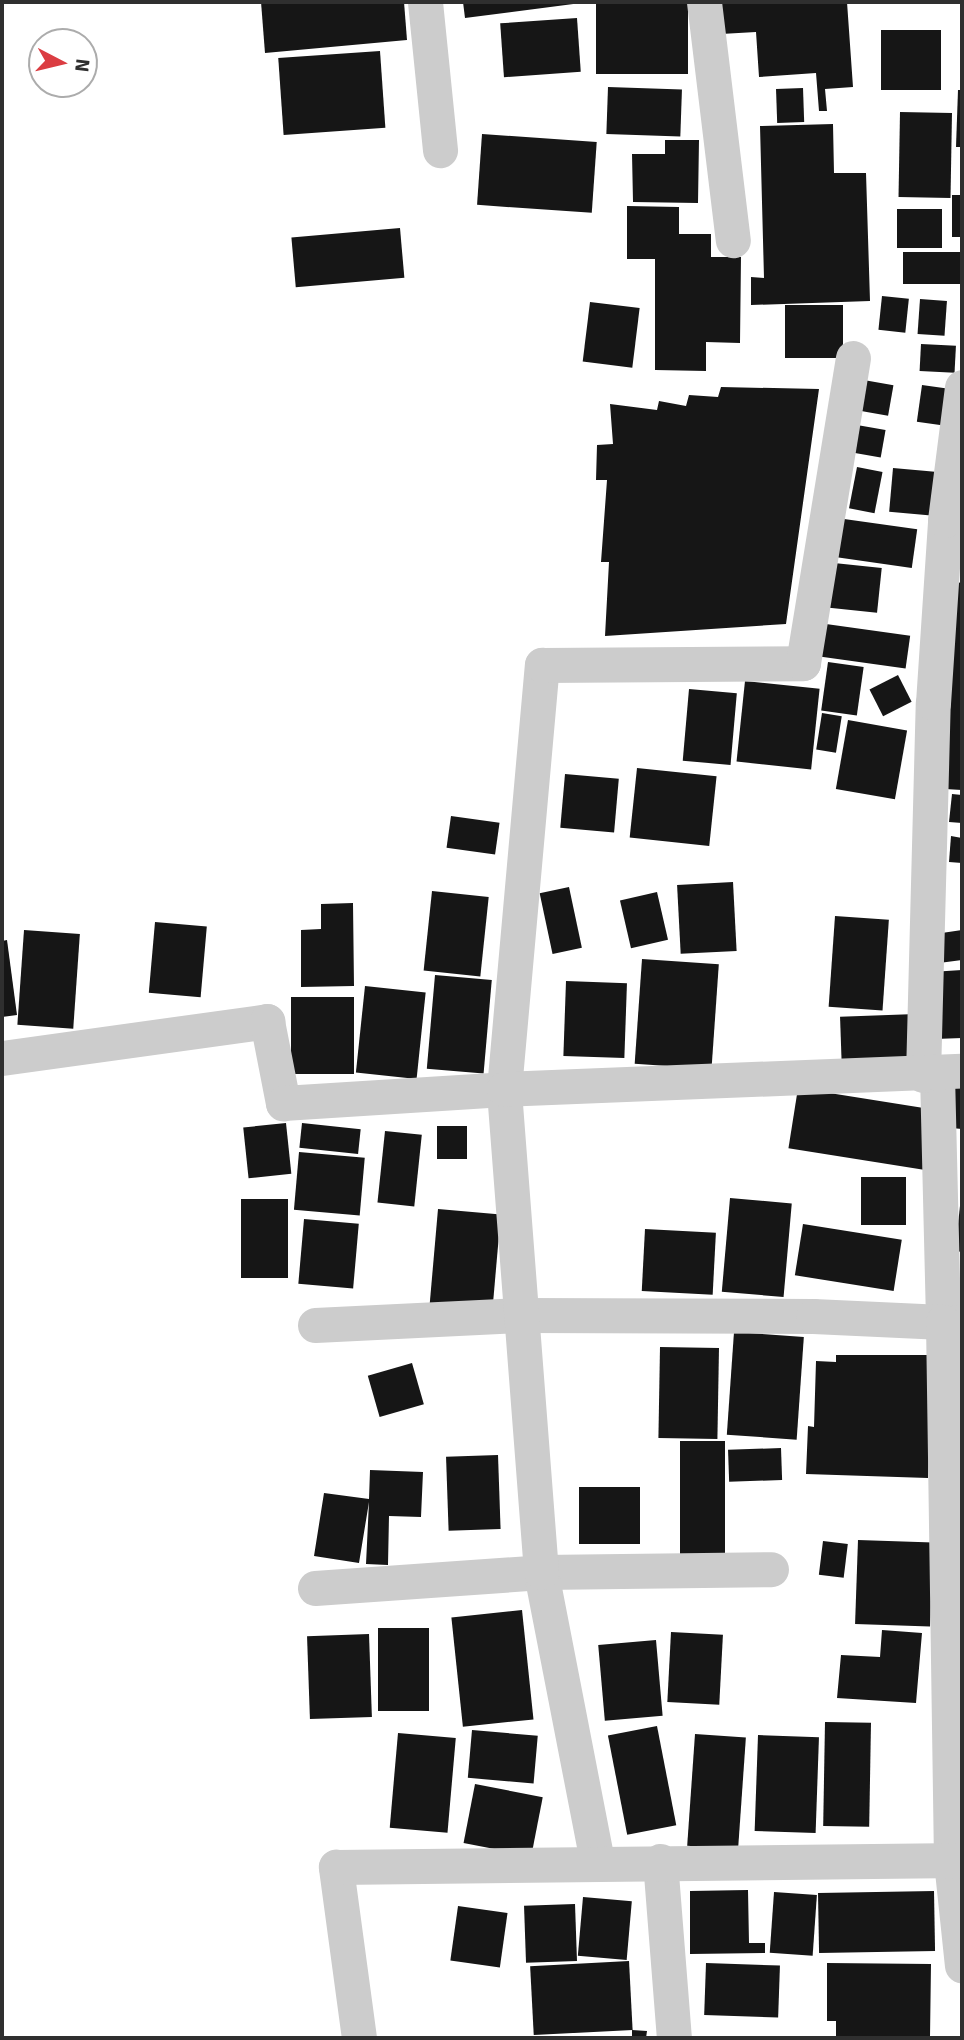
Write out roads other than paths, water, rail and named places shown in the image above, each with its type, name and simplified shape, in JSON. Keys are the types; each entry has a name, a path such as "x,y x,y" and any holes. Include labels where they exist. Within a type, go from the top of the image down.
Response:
{"street":[{"path":"425,2 440,149"},
{"path":"704,2 733,240"},
{"path":"597,1861 541,1572 504,1089 542,665 803,663 853,358"},
{"path":"962,387 954,523 933,703 941,1074 952,1323 956,1860 962,1965"},
{"path":"2,1058 267,1021 283,1103 504,1089 941,1074"},
{"path":"315,1325 522,1315 813,1316 952,1323"},
{"path":"315,1588 541,1572 771,1569"},
{"path":"359,2038 336,1867 597,1861 956,1860"},
{"path":"660,1861 674,2038"}]}
